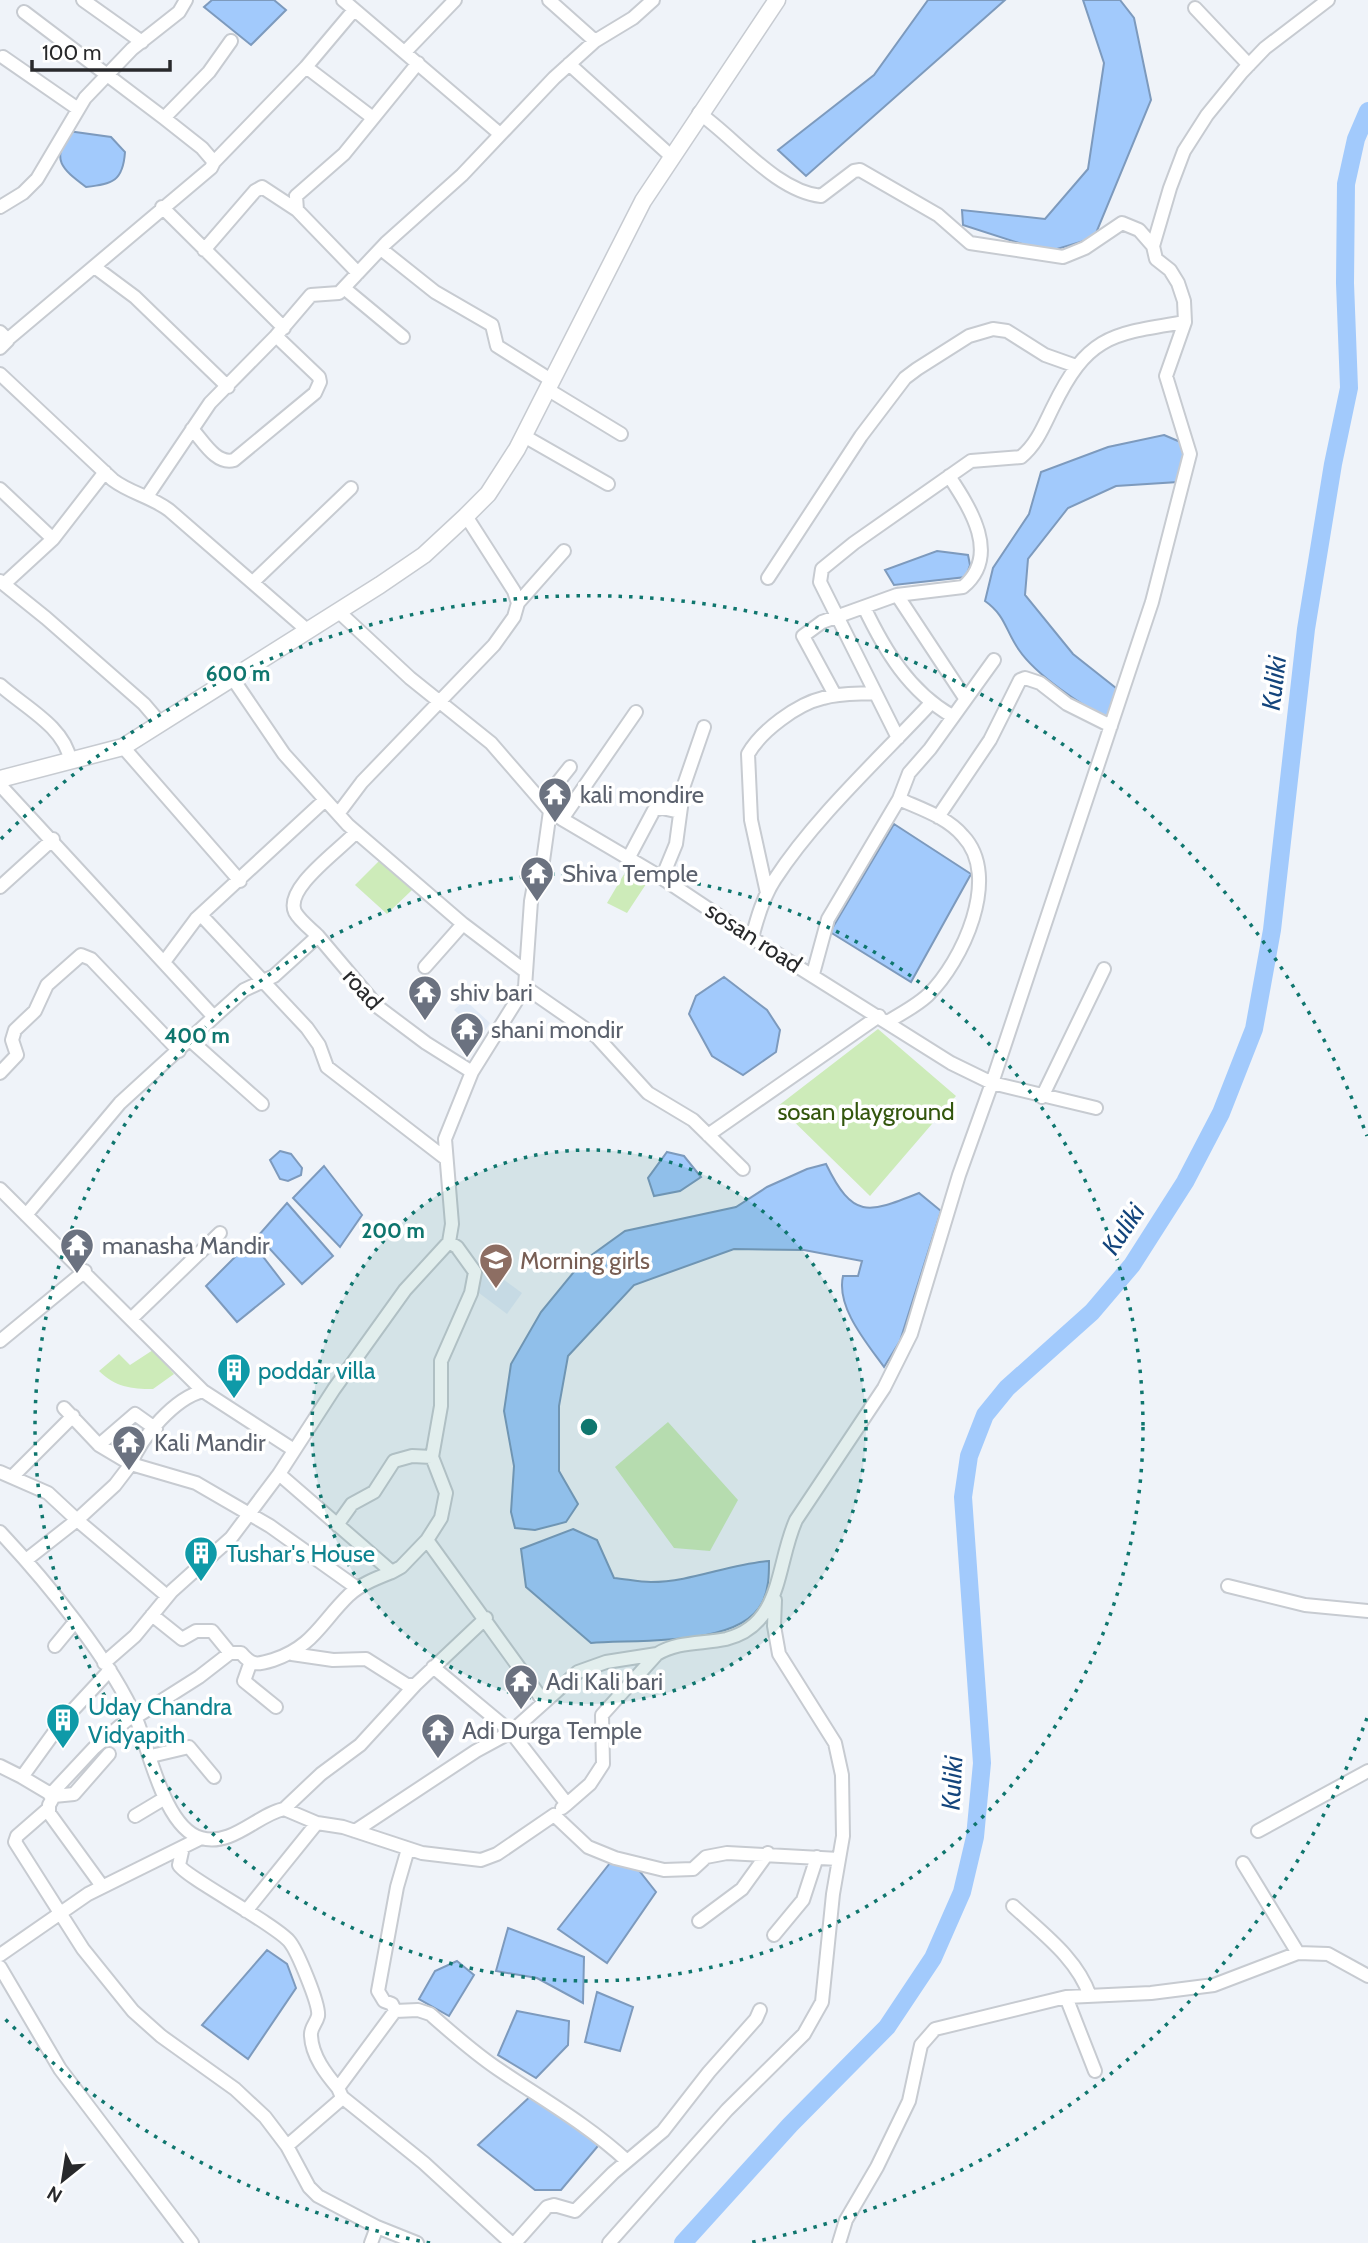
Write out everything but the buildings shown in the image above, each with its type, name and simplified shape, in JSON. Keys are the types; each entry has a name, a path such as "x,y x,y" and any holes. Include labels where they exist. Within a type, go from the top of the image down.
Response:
{"main road":[{"path":"0,779 123,747 339,612 424,555 466,516 503,474 643,201 699,113 777,0"}],"street":[{"path":"83,0 142,42"},
{"path":"0,207 23,193 37,178 78,109 142,42 179,12 186,0"},
{"path":"344,0 500,134"},
{"path":"405,52 455,0"},
{"path":"549,0 595,41"},
{"path":"148,495 210,403 280,332 310,295 332,296 344,288 444,192 569,64 595,41 633,18 653,0"},
{"path":"1153,246 1184,151 1207,115 1265,48 1328,0"},
{"path":"1195,8 1249,65"},
{"path":"2,340 96,268 162,207 211,168 354,10"},
{"path":"24,12 164,118 211,156 214,162"},
{"path":"164,118 209,72 231,41"},
{"path":"3,57 78,109"},
{"path":"297,210 295,203 300,190 335,163 418,63"},
{"path":"569,64 671,156"},
{"path":"306,66 373,118"},
{"path":"609,2243 727,2110 804,2034 815,2019 822,2002 844,1816 840,1759 830,1735 779,1654 774,1626 775,1596 787,1541 796,1520 884,1388 907,1343 959,1175 1143,633 1188,470 1188,443 1166,376 1185,322 1184,301 1170,270 1156,259 1153,246 1139,230 1122,223 1085,248 1063,257 970,243 938,215 860,170 854,171 821,196 801,191 765,170 730,136 699,113"},
{"path":"204,250 255,191 262,187 297,210 358,273"},
{"path":"162,207 280,332 319,377 320,382 315,393 234,460 216,456 192,429"},
{"path":"381,250 435,292 492,325 497,346 621,434"},
{"path":"96,268 142,303 228,387"},
{"path":"344,288 403,337"},
{"path":"898,738 820,582 822,569 854,542 976,459 1015,460 1028,452 1076,366 1100,342 1122,332 1185,322"},
{"path":"768,578 861,436 905,378 917,369 969,336 993,329 1007,331 1045,355 1076,366"},
{"path":"0,374 121,485 148,495 307,630"},
{"path":"524,436 607,484"},
{"path":"106,472 53,539 2,582 144,705 161,724"},
{"path":"835,695 803,636 813,626 897,595 962,587 976,570 980,535 966,502 949,476"},
{"path":"253,582 351,488"},
{"path":"0,489 53,539"},
{"path":"466,516 511,584 518,603"},
{"path":"338,814 362,782 495,645 514,617 518,603 564,551"},
{"path":"897,595 965,698"},
{"path":"864,607 891,659 931,703 952,716"},
{"name":"sosan road","path":"339,612 438,702 491,743 546,806 562,819 629,857 951,1063 992,1083 1096,1108"},
{"path":"813,974 828,919 899,799 909,773 994,660"},
{"path":"938,817 990,740 1020,680 1025,678 1040,684 1067,704 1111,726"},
{"path":"233,679 284,754 356,832 525,979 589,1030 649,1093 693,1119 743,1169"},
{"path":"0,685 59,736 68,748 70,760"},
{"path":"767,893 751,820 748,754 762,737 809,703 835,695 874,693"},
{"path":"752,938 767,893 815,830 931,703"},
{"path":"562,819 636,712"},
{"path":"662,878 676,844 690,764 704,727"},
{"path":"123,747 240,881"},
{"path":"22,1777 61,1723 167,1596 216,1553 249,1515 404,1290 449,1242 452,1224 445,1139 472,1072 525,979 531,901 536,874 544,861 546,806 570,767"},
{"path":"0,785 53,839 214,1017"},
{"path":"708,1135 883,1018 918,1003 938,984 968,934 980,888 979,871 969,844 955,829 938,817 899,799"},
{"path":"164,962 201,915 325,800"},
{"path":"629,857 654,810 662,808 680,812"},
{"name":"road","path":"356,832 338,852 308,876 295,895 293,905 296,914 378,1007 426,1043 472,1072"},
{"path":"0,887 53,839"},
{"path":"201,915 266,981 313,1035 327,1067 445,1158"},
{"path":"425,967 463,925"},
{"path":"26,1215 120,1102 244,990 266,981 318,936"},
{"path":"0,1073 17,1055 12,1040 15,1030 35,1011 47,985 80,955 91,959 179,1051"},
{"path":"1042,1097 1104,969"},
{"path":"190,1040 262,1104"},
{"path":"0,1189 203,1391 294,1450"},
{"path":"131,1319 220,1233"},
{"path":"292,1654 357,1588 401,1567 427,1540 441,1518 446,1493 432,1457 441,1406 441,1361 471,1293 475,1272 457,1247 449,1242"},
{"path":"0,1341 85,1271"},
{"path":"26,1560 77,1520 115,1485 156,1429 186,1398 203,1391"},
{"path":"167,1596 48,1493 6,1474 68,1412 99,1445 131,1464 183,1477 328,1565 357,1588"},
{"path":"99,1445 135,1414 156,1429"},
{"path":"337,1525 352,1504 374,1492 394,1461 412,1456 432,1457"},
{"path":"279,1474 391,1572"},
{"path":"0,1532 26,1560 107,1667 135,1716 173,1815 184,1829 201,1838"},
{"path":"427,1540 486,1618 544,1702"},
{"path":"1228,1586 1305,1605 1368,1611"},
{"path":"284,1809 317,1823 355,1831 422,1853 481,1860 497,1854 554,1815 590,1784 603,1764 602,1716 657,1654 668,1647 723,1639 747,1631 762,1619 775,1596"},
{"path":"152,1615 182,1639 196,1631 212,1631 230,1653"},
{"path":"0,1955 102,1886 201,1838 225,1837 284,1809 321,1774 360,1745 415,1685 486,1618"},
{"path":"55,1646 74,1623"},
{"path":"415,1685 407,1685 366,1659 333,1660 292,1654 257,1665 250,1664 241,1653 230,1653 199,1677 135,1716 94,1748 52,1795 48,1809 18,1836 15,1842 83,1949 133,2011 161,2036 235,2089 265,2118 287,2146 318,2196 377,2227 417,2243"},
{"path":"355,1831 476,1751 511,1732 568,1679 589,1667 657,1654"},
{"path":"250,1664 244,1681 276,1707"},
{"path":"433,1667 511,1732 567,1804"},
{"path":"151,1756 190,1747 214,1777"},
{"path":"0,1766 52,1795 74,1794 109,1754"},
{"path":"1258,1831 1368,1771"},
{"path":"135,1816 165,1798"},
{"path":"48,1809 102,1886"},
{"path":"554,1815 588,1847 615,1858 664,1870 693,1869 717,1853 768,1853 839,1859"},
{"path":"246,1911 317,1823"},
{"path":"183,1847 180,1865 185,1874 203,1881 293,1946 318,2011 310,2034 311,2042 320,2064 340,2092 513,2243 547,2207 554,2205 575,2211 580,2209 594,2190 663,2131 709,2072 756,2019 760,2010"},
{"path":"395,2011 392,2004 379,1996 378,1991 400,1873 408,1849"},
{"path":"699,1921 742,1889 768,1853"},
{"path":"774,1935 803,1900 817,1857"},
{"path":"1243,1863 1298,1953"},
{"path":"1013,1906 1079,1971 1090,1996"},
{"path":"839,2243 846,2220 903,2115 912,2093 921,2045 934,2029 1066,1997 1191,1990 1245,1975 1298,1953 1328,1954 1368,1976"},
{"path":"0,1967 60,2069 192,2243"},
{"path":"1066,1997 1095,2071"},
{"path":"395,2011 418,2010 430,2014 496,2068 556,2105 602,2138 627,2161"},
{"path":"287,2146 340,2092 395,2011"},
{"path":"371,2243 377,2227"}],"shaded area":[{"path":"465,1000 490,1023 482,1035 454,1010"},
{"name":"Morning girls","path":"485,1266 522,1293 507,1314 471,1287"}],"green space":[{"path":"379,861 412,890 387,914 355,885"},
{"path":"630,864 652,875 627,913 607,903"},
{"name":"sosan playground","path":"878,1029 956,1096 870,1196 778,1106"},
{"path":"153,1350 174,1374 153,1389 124,1386 111,1381 99,1371 119,1354 130,1365"},
{"path":"668,1422 738,1500 710,1551 674,1548 615,1467"}],"water":[{"path":"212,0 274,0 286,10 251,45 204,7"},
{"path":"928,0 1005,0 806,176 778,150 874,75"},
{"path":"1083,0 1120,0 1134,18 1151,100 1094,238 1047,252 963,225 962,210 1045,219 1088,169 1104,63"},
{"path":"68,131 111,137 125,152 119,175 110,182 86,187 70,174 60,157"},
{"path":"1164,435 1185,444 1183,470 1178,482 1116,486 1068,508 1028,559 1025,595 1073,654 1121,692 1109,719 1073,698 1036,670 1014,643 997,612 985,601 993,568 1029,514 1041,472 1108,447"},
{"path":"937,551 968,555 970,565 966,577 894,585 885,570"},
{"path":"894,824 971,874 911,982 830,932"},
{"path":"724,977 767,1010 780,1030 776,1052 743,1075 712,1056 689,1014 696,996"},
{"path":"280,1151 291,1154 302,1168 301,1175 288,1181 280,1179 270,1160"},
{"path":"667,1152 684,1156 701,1177 680,1191 654,1196 648,1178"},
{"path":"826,1164 845,1195 863,1207 886,1205 919,1193 941,1211 900,1341 884,1367 854,1324 844,1300 843,1276 858,1276 862,1261 804,1250 734,1249 634,1285 568,1356 559,1406 559,1471 578,1504 566,1522 535,1530 515,1528 511,1512 514,1466 504,1411 511,1364 541,1312 582,1262 625,1231 736,1207 767,1187 807,1169"},
{"path":"324,1166 362,1215 340,1247 293,1198"},
{"path":"287,1203 333,1256 302,1284 258,1236"},
{"path":"251,1241 284,1284 237,1322 206,1286"},
{"path":"573,1529 597,1540 614,1578 646,1582 666,1581 769,1561 764,1598 750,1617 732,1628 709,1634 658,1640 591,1643 526,1587 521,1549"},
{"path":"610,1863 637,1868 656,1892 607,1963 558,1929"},
{"path":"508,1928 584,1957 583,2003 537,1978 496,1971"},
{"path":"267,1950 287,1964 296,1988 248,2059 202,2025"},
{"path":"457,1961 474,1975 449,2016 419,1999 435,1971"},
{"path":"597,1992 633,2007 620,2051 585,2042"},
{"path":"517,2011 569,2021 568,2045 536,2078 498,2055"},
{"path":"535,2092 603,2140 561,2190 535,2190 478,2145"}],"waterway":[{"name":"Kuliki","path":"683,2243 790,2125 887,2027 933,1958 962,1892 975,1837 982,1763 963,1497 969,1456 985,1415 1007,1388 1092,1312 1132,1265 1185,1182 1221,1113 1254,1029 1272,930 1306,629 1333,464 1349,388 1345,283 1346,184 1356,139 1368,111"}],"place":[{"name":"kali mondire","path":"555,824"},
{"name":"Shiva Temple","path":"537,903"},
{"name":"shiv bari","path":"425,1022"},
{"name":"shani mondir","path":"467,1059"},
{"name":"manasha Mandir","path":"77,1275"},
{"name":"Morning girls","path":"496,1290"},
{"name":"poddar villa","path":"234,1400"},
{"name":"Kali Mandir","path":"129,1472"},
{"name":"Tushar's House","path":"201,1583"},
{"name":"Adi Kali bari","path":"521,1711"},
{"name":"Uday Chandra Vidyapith","path":"63,1750"},
{"name":"Adi Durga Temple","path":"438,1760"}]}
